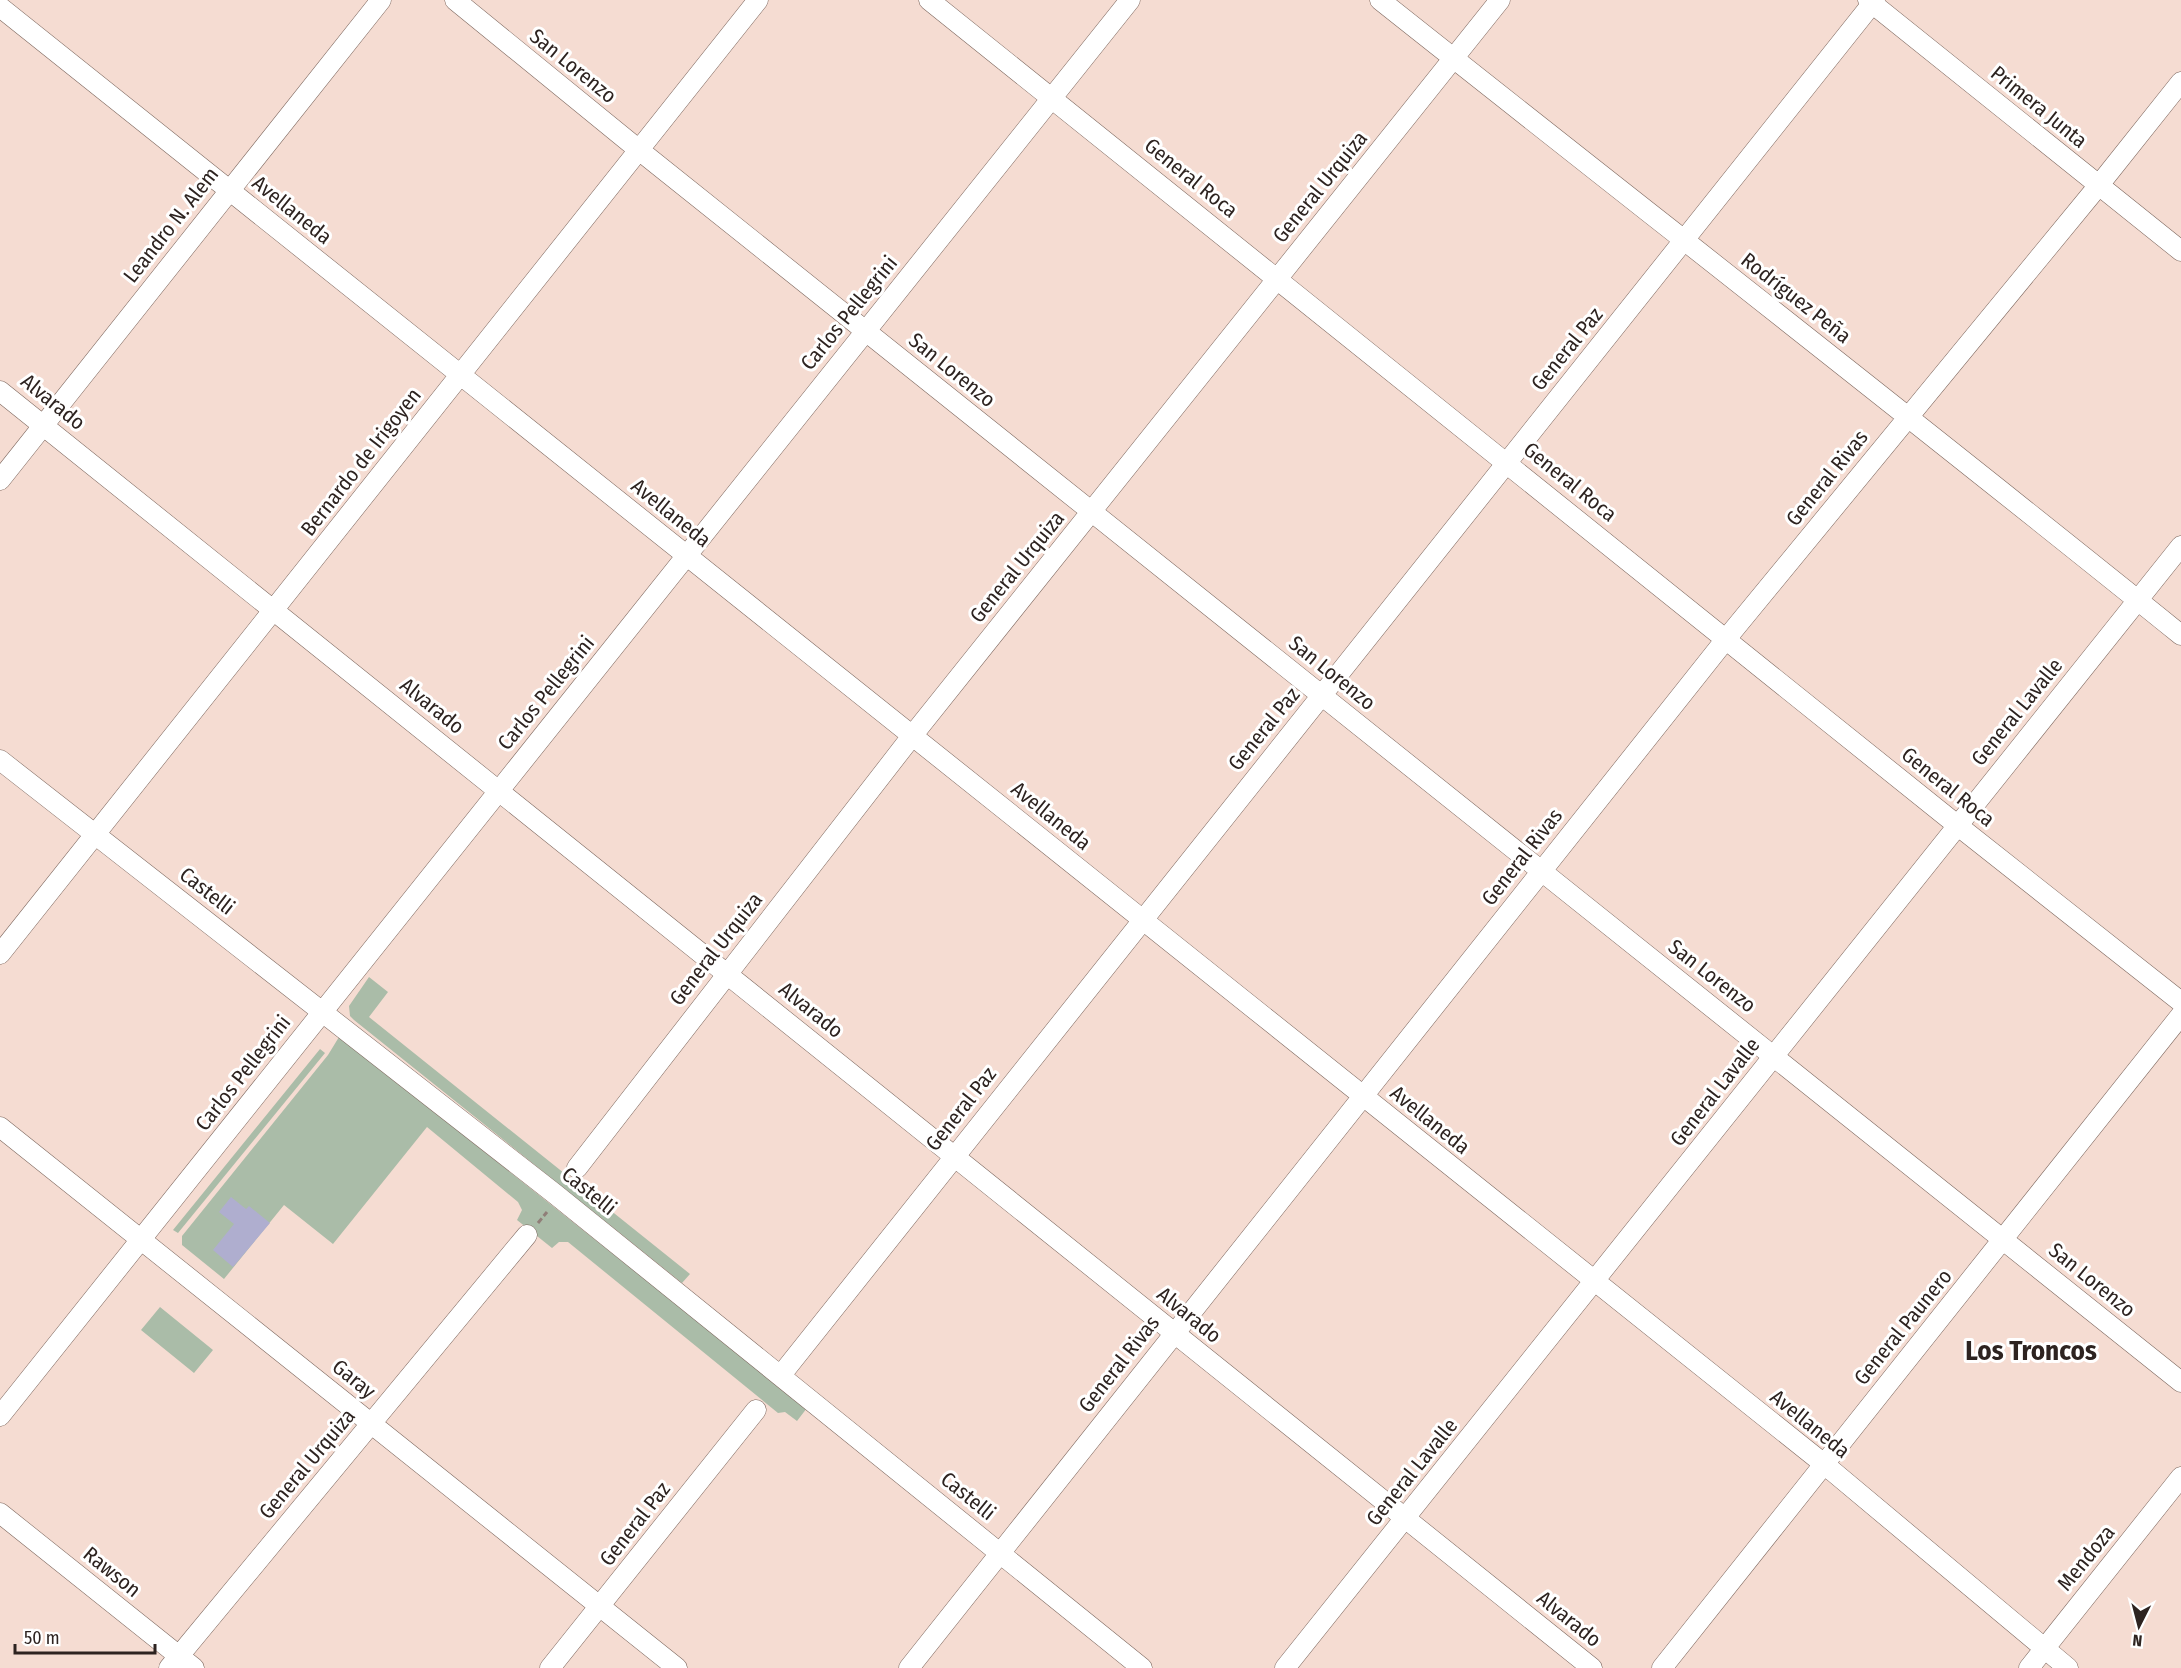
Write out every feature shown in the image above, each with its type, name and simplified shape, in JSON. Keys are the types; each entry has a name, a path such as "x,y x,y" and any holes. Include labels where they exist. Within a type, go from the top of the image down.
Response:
{"street":[{"name":"Leandro N. Alem","path":"0,480 381,0"},
{"name":"San Lorenzo","path":"454,0 2181,1382"},
{"name":"Bernardo de Irigoyen","path":"0,954 759,0"},
{"name":"General Roca","path":"929,0 2181,1002"},
{"name":"Carlos Pellegrini","path":"0,1416 1130,0"},
{"name":"Rodríguez Peña","path":"1380,0 1683,241 1909,416 2181,635"},
{"name":"General Urquiza","path":"577,1168 912,736 1500,0"},
{"name":"Primera Junta","path":"1872,1 2181,251"},
{"name":"General Paz","path":"781,1376 1872,1"},
{"name":"Avellaneda","path":"0,7 1594,1283 1824,1464 2068,1668"},
{"name":"General Rivas","path":"909,1668 1726,639 2181,82"},
{"name":"Alvarado","path":"0,391 1592,1668"},
{"name":"General Lavalle","path":"1286,1668 2181,546"},
{"name":"Castelli","path":"0,760 560,1198 1142,1668"},
{"name":"General Paunero","path":"1662,1668 2181,1015"},
{"name":"Garay","path":"0,1127 677,1668"},
{"name":"General Urquiza","path":"173,1662 527,1235"},
{"name":"General Paz","path":"550,1668 756,1410"},
{"name":"Mendoza","path":"2029,1668 2181,1478"},
{"name":"Rawson","path":"0,1513 173,1662 194,1668"}],"path":[{"path":"527,1235 560,1198"}],"green space":[{"path":"369,977 388,992 369,1017 690,1274 682,1283 354,1020 350,1016 349,1006"},
{"path":"339,1037 807,1408 797,1421 785,1412 778,1413 568,1242 559,1242 552,1248 517,1220 522,1210 518,1202 427,1127 333,1244 284,1205 224,1279 182,1245 182,1236 328,1055"},
{"path":"320,1049 325,1053 178,1233 173,1230"},
{"path":"160,1307 213,1350 194,1373 141,1330"}],"building":[{"path":"231,1197 246,1209 249,1206 270,1223 233,1267 213,1250 234,1224 219,1212"}],"district":[{"name":"Los Troncos","path":"2031,1351"}]}
